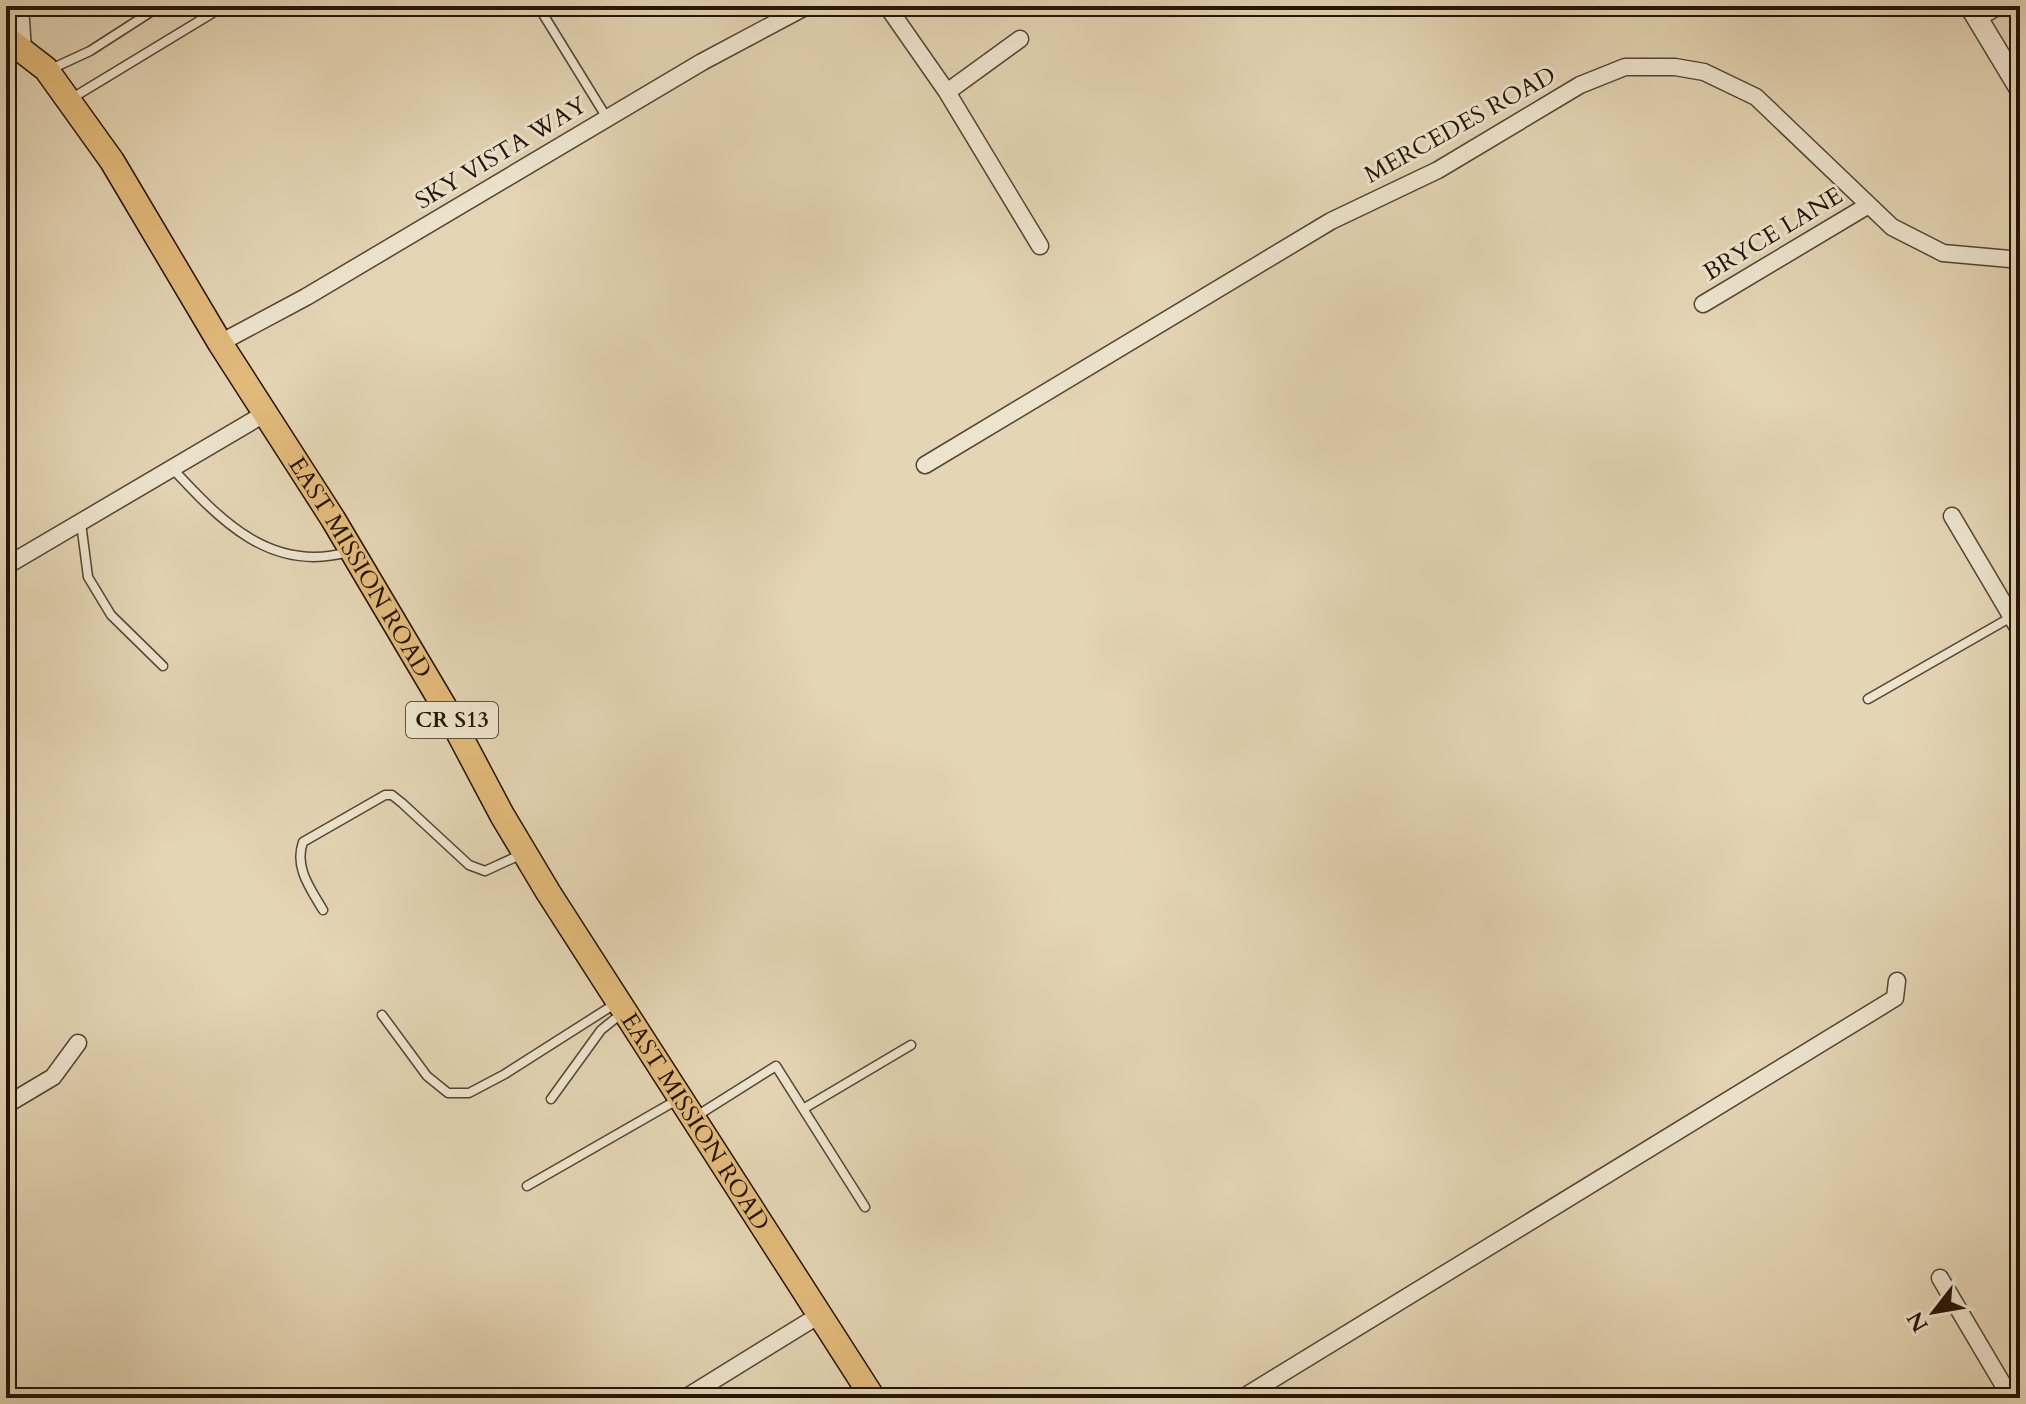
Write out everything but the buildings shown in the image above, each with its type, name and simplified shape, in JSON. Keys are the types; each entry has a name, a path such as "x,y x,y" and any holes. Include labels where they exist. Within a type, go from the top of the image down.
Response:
{"main road":[{"name":"EAST MISSION ROAD","path":"14,44 47,71 112,161 220,343 352,551 448,713 525,853 873,1398"}],"street":[{"path":"14,44 18,6"},
{"name":"SKY VISTA WAY","path":"220,343 306,297 702,62 807,6"},
{"path":"887,6 947,92 1040,246"},
{"path":"1999,6 1973,13 2020,89"},
{"path":"947,92 1020,39"},
{"name":"MERCEDES ROAD","path":"925,465 1331,221 1438,170 1580,85 1625,67 1675,67 1704,72 1756,97 1892,227 1943,253 2010,259 2020,256"},
{"name":"BRYCE LANE","path":"1703,304 1867,206"},
{"path":"6,566 266,413"},
{"path":"1952,516 2017,620"},
{"path":"1242,1398 1895,998 1897,981"},
{"path":"6,1105 53,1077 78,1043"},
{"path":"1940,1278 2004,1396"},
{"path":"685,1398 821,1314"}],"lane":[{"path":"47,71 90,51 160,6"},
{"path":"69,100 224,6"},
{"path":"538,6 607,118"},
{"path":"172,468 218,517 256,543 294,556 326,559 352,551"},
{"path":"81,522 88,577 111,615 163,666"},
{"path":"1868,699 2017,620"},
{"path":"323,910 302,872 299,854 303,842 385,795 392,795 469,865 485,871 525,853"},
{"path":"382,1015 427,1076 448,1093 469,1093 622,1006"},
{"path":"551,1099 622,1006"},
{"path":"803,1109 911,1045"},
{"path":"527,1186 776,1066 865,1207"}]}
